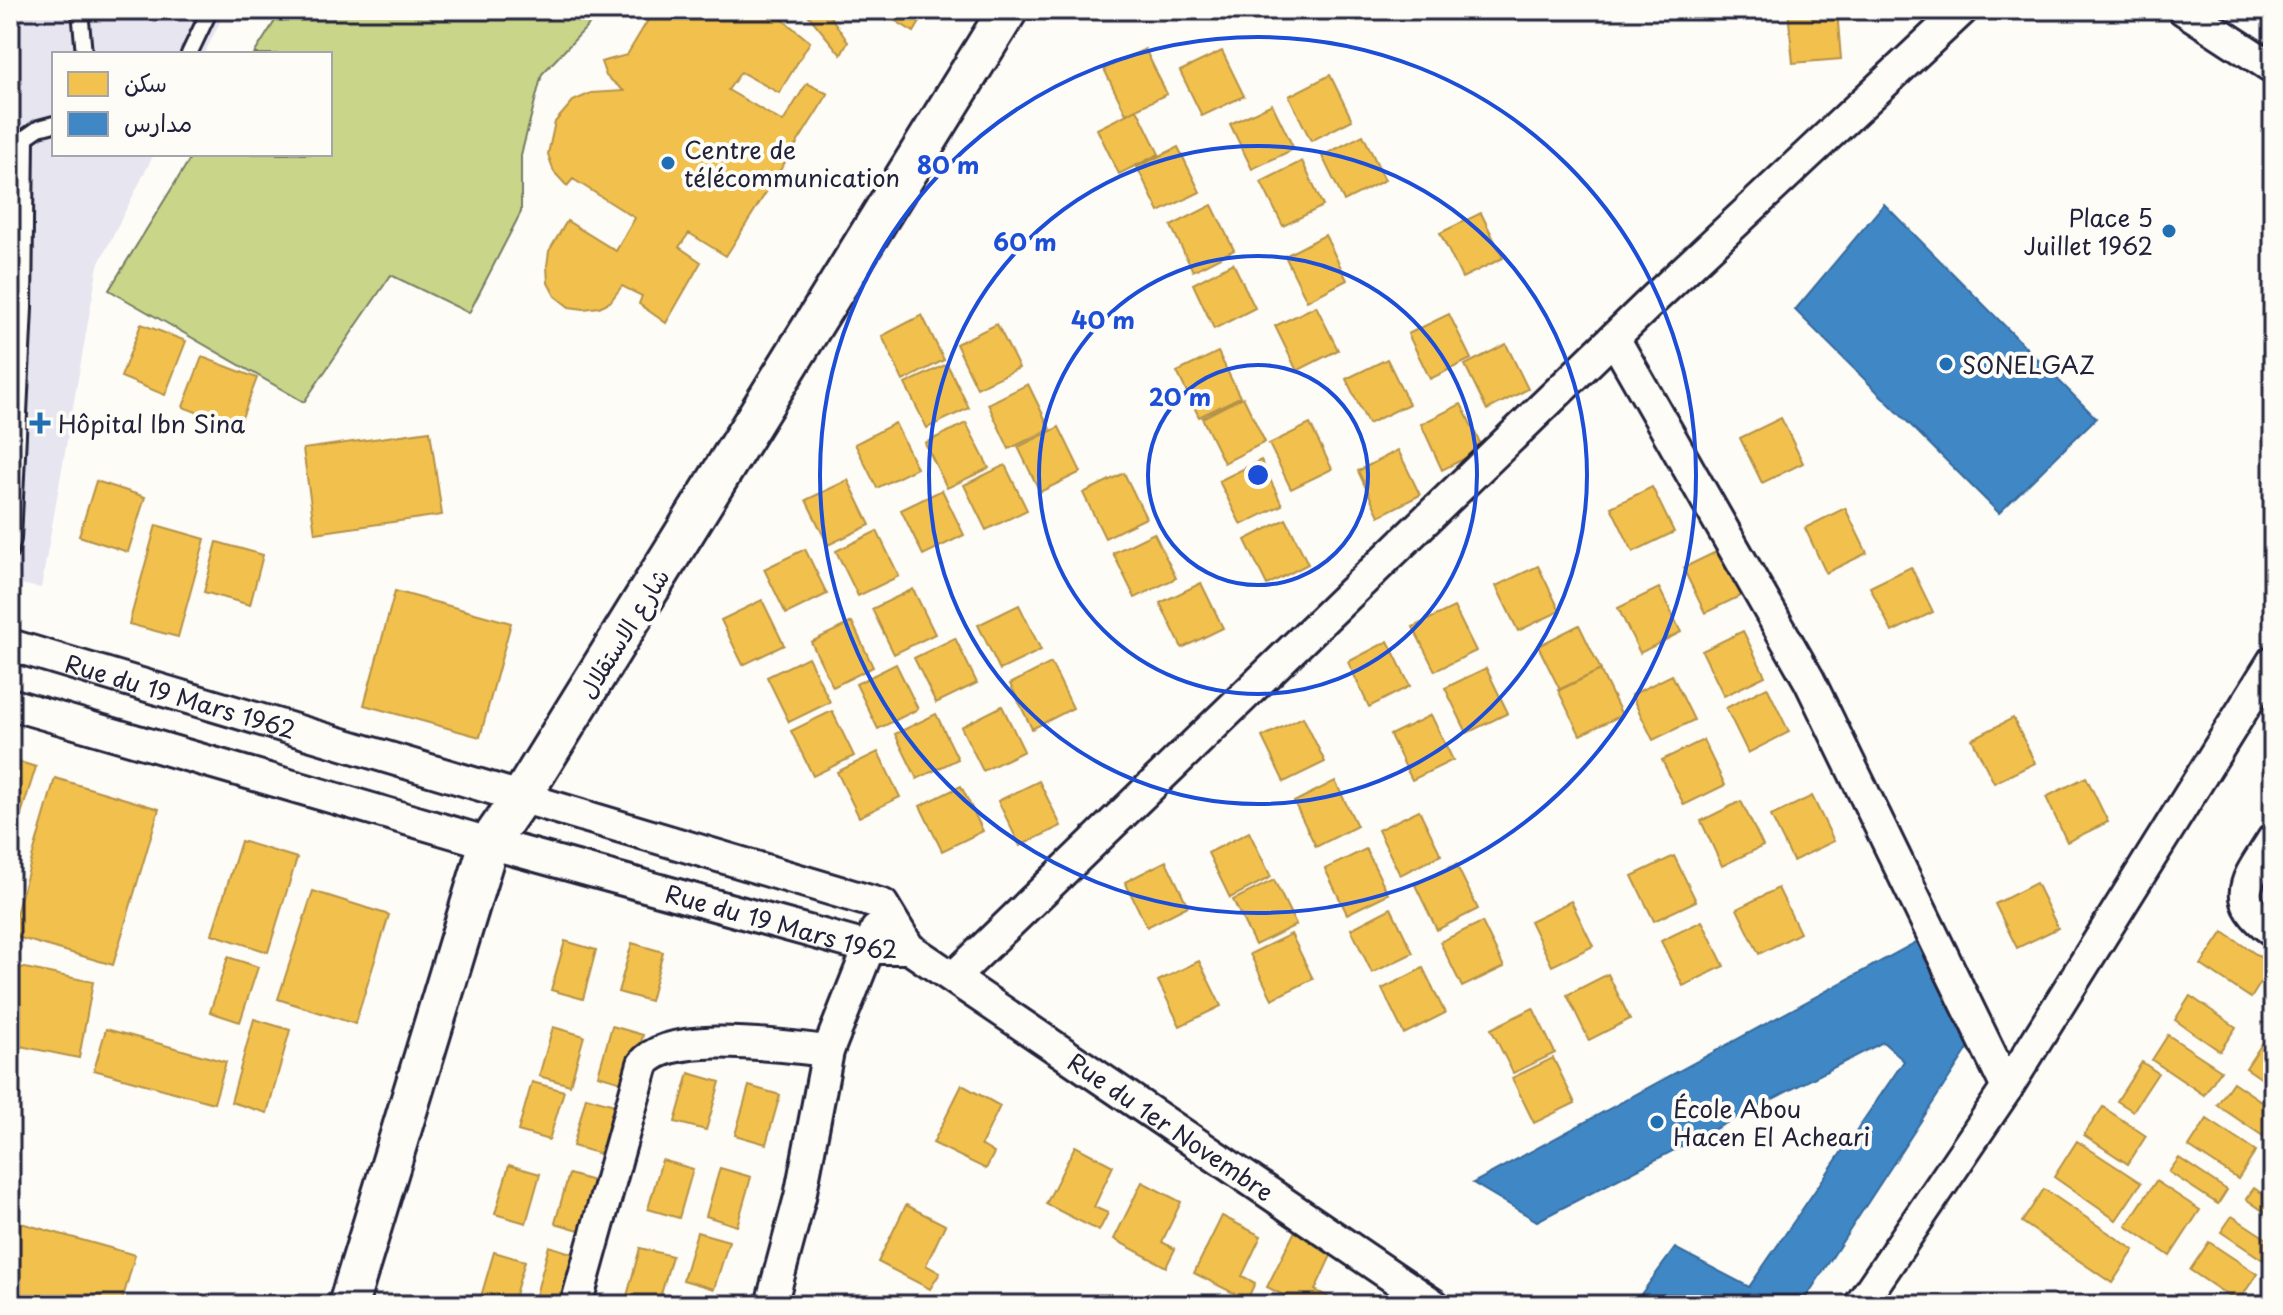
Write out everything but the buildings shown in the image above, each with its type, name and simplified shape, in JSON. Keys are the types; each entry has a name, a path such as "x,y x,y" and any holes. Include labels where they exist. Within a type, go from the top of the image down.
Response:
{"street":[{"name":"شارع الاستقلال","path":"348,1305 489,843 521,797 1008,10"},
{"path":"954,977 1614,338 1962,10"},
{"path":"2184,10 2273,68"},
{"path":"1614,338 1809,680 2007,1088"},
{"name":"Rue du 19 Mars 1962","path":"10,645 883,905 909,948"},
{"path":"1860,1305 2007,1088 2273,661"},
{"name":"Rue du 19 Mars 1962","path":"10,704 489,843 870,948 909,948"},
{"path":"2273,839 2244,886 2249,909 2273,931"},
{"path":"771,1305 800,1197 828,1051 870,948 883,905"},
{"name":"Rue du 1er Novembre","path":"909,948 1433,1305"},
{"path":"576,1305 643,1064 648,1057 664,1049 724,1042 828,1051"}],"lane":[{"path":"80,10 84,52"},
{"path":"190,52 210,10"},
{"path":"10,552 24,308 26,137 39,128 52,125"}],"shaded area":[{"name":"Hôpital Ibn Sina","path":"10,10 226,10 205,52 52,52 52,156 153,156 98,265 41,588 10,582"}],"green space":[{"path":"282,10 603,10 542,74 521,155 521,212 469,313 391,275 304,402 109,290 192,156 332,156 332,52 255,52"}],"place":[{"name":"Centre de télécommunication","path":"668,163"},
{"name":"Place 5 Juillet 1962","path":"2169,231"},
{"name":"SONELGAZ","path":"1946,364"},
{"name":"Hôpital Ibn Sina","path":"40,423"},
{"name":"École Abou Hacen El Acheari","path":"1657,1122"}]}
